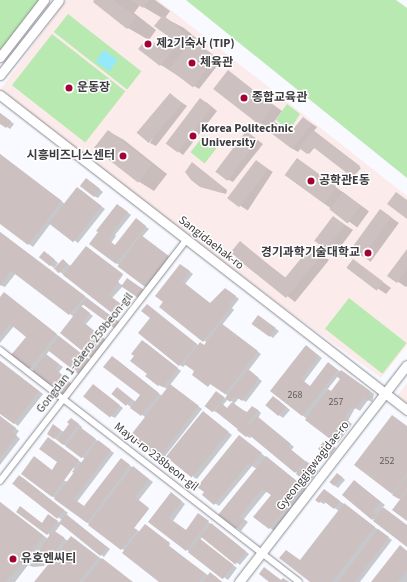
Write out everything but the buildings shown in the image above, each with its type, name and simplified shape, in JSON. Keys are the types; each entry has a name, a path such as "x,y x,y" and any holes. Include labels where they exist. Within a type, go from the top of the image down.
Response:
{"street":[{"path":"0,57 44,0"},
{"path":"0,75 59,0"},
{"name":"Sangidaehak-ro","path":"0,95 407,410"},
{"name":"Gongdan 1-daero 259beon-gil","path":"0,481 187,239"},
{"name":"Mayu-ro 238beon-gil","path":"0,350 299,582"},
{"name":"Gyeonggigwagidae-ro","path":"239,582 407,364"}],"shaded area":[{"name":"Korea Politechnic University","path":"66,0 158,0 407,196 407,345 381,378 286,309 0,94 0,90"},
{"path":"407,383 407,404 397,396"}],"green space":[{"path":"0,0 44,0 0,56"},
{"path":"186,0 396,0 407,8 407,178"},
{"path":"68,14 141,71 127,89 54,32"},
{"name":"운동장","path":"52,34 125,91 85,142 12,85"},
{"path":"287,104 300,114 289,131 276,120"},
{"path":"204,135 218,146 205,163 190,152"},
{"path":"349,298 407,343 383,374 325,329"}],"water":[{"path":"104,50 118,60 110,71 96,61"}],"place":[{"name":"제2기숙사 (TIP)","path":"148,44"},
{"name":"체육관","path":"192,63"},
{"name":"운동장","path":"69,88"},
{"name":"종합교육관","path":"244,98"},
{"name":"Korea Politechnic University","path":"193,136"},
{"name":"시흥비즈니스센터","path":"123,156"},
{"name":"공학관E동","path":"311,181"},
{"name":"경기과학기술대학교","path":"368,253"},
{"name":"유호엔씨티","path":"13,559"}]}
